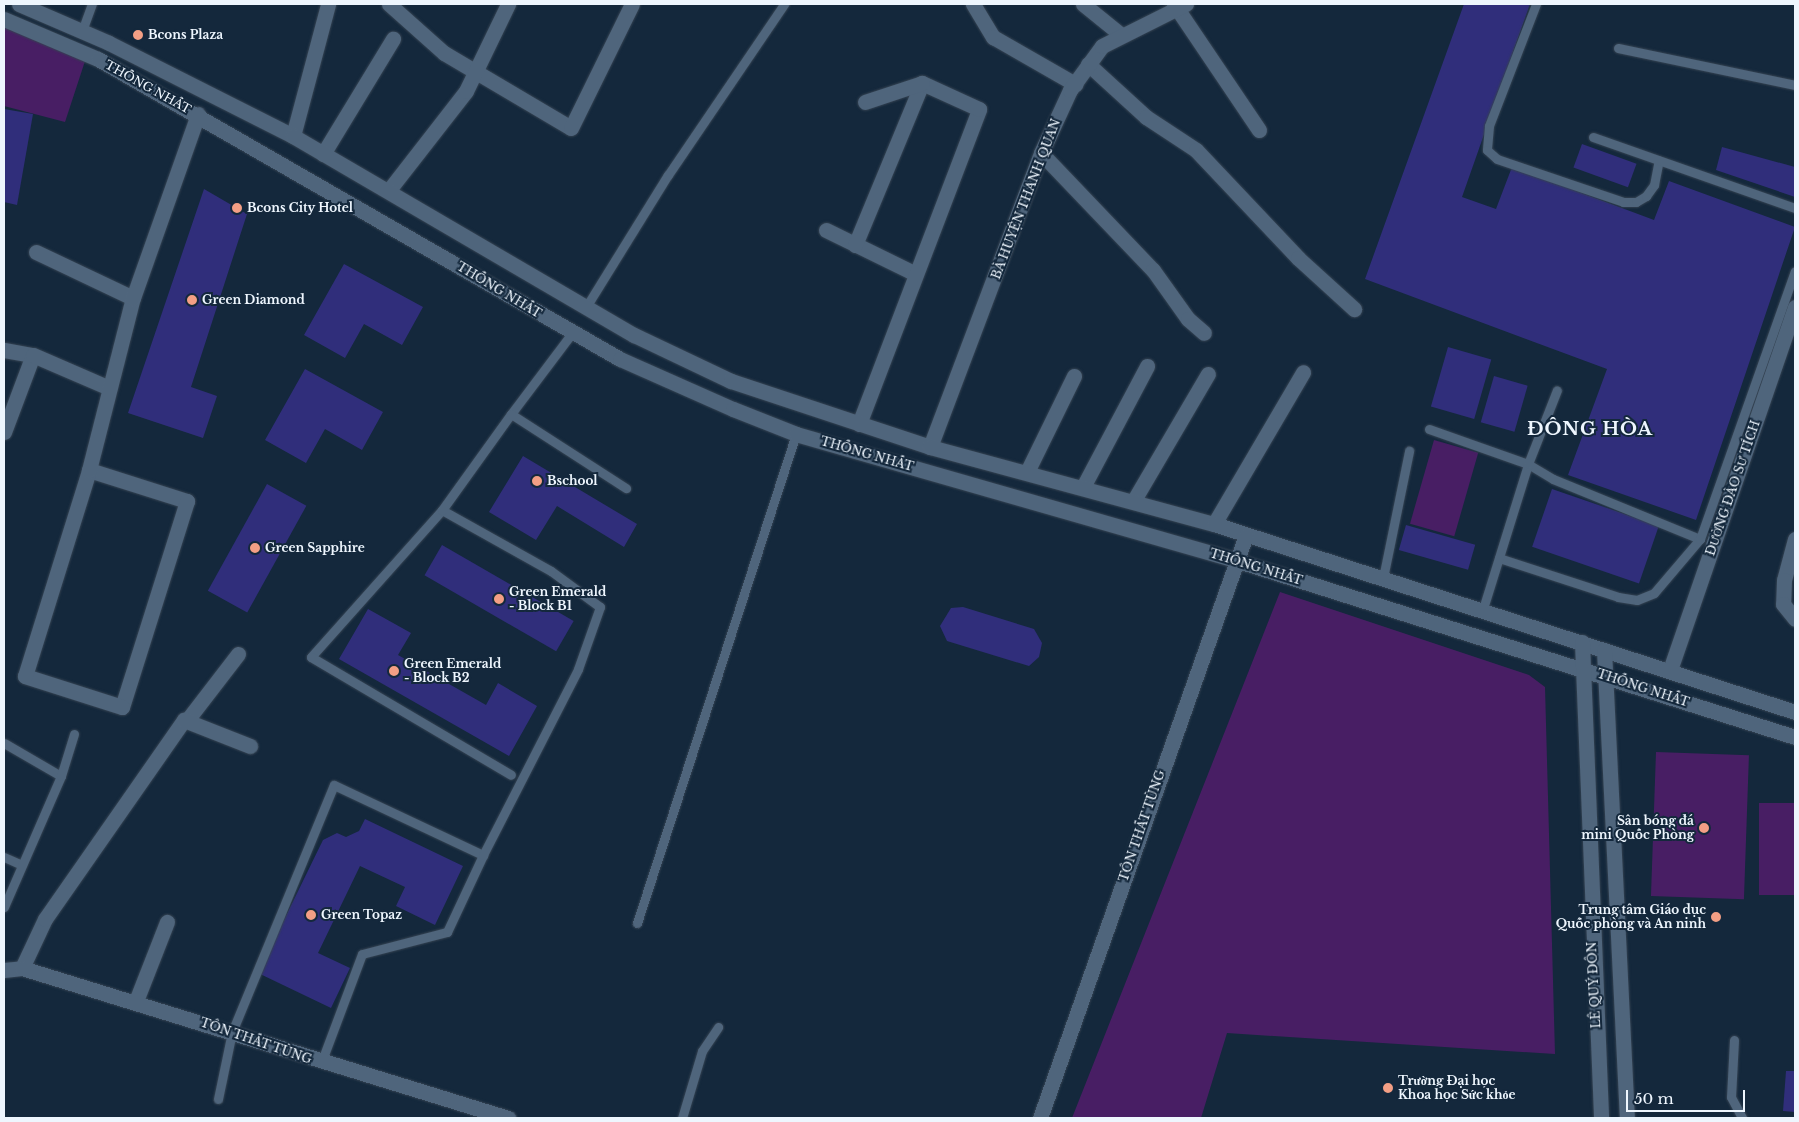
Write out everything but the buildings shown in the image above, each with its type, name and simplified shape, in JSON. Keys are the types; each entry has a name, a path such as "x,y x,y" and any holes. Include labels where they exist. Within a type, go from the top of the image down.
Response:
{"street":[{"name":"THỐNG NHẤT","path":"19,4 82,31 293,136 389,190 634,335 731,381 930,447 1134,500 1214,524 1795,712"},
{"path":"293,136 328,4"},
{"path":"389,4 444,52 571,128 632,4"},
{"path":"389,190 466,91 473,71 508,4"},
{"path":"973,4 994,37 1075,84"},
{"path":"1083,4 1120,34"},
{"path":"1178,5 1259,130"},
{"name":"BÀ HUYỆN THANH QUAN","path":"930,447 1041,153 1075,84 1102,46 1120,34 1178,5"},
{"name":"THỐNG NHẤT","path":"4,19 98,59 198,114 572,333 620,359 796,434 1235,560 1795,737"},
{"path":"310,179 323,154 393,39"},
{"path":"1088,64 1146,117 1196,150 1298,258 1354,309"},
{"path":"855,244 922,83"},
{"path":"859,424 979,109 922,83 865,102"},
{"path":"88,470 187,501 122,707 25,676 88,470 108,387 133,298 198,114"},
{"path":"1041,153 1153,270 1188,319 1204,333"},
{"path":"826,230 916,274"},
{"path":"36,252 133,298"},
{"name":"ĐƯỜNG ĐÀO SƯ TÍCH","path":"1670,670 1795,307"},
{"path":"4,350 33,355 108,387"},
{"path":"4,432 33,355"},
{"path":"1083,487 1146,366"},
{"path":"1214,524 1303,372"},
{"path":"1134,500 1208,374"},
{"path":"1027,472 1074,376"},
{"name":"TÔN THẤT TÙNG","path":"1040,1118 1235,560 1246,535"},
{"path":"1795,539 1784,580 1783,604 1795,619"},
{"name":"LÊ QUÝ ĐÔN","path":"1582,642 1593,990 1601,1118"},
{"name":"LÊ QUÝ ĐÔN","path":"1604,650 1619,987 1627,1118"},
{"path":"22,968 45,919 188,719 238,654"},
{"path":"188,719 250,746"},
{"path":"136,1001 167,922"},
{"name":"TÔN THẤT TÙNG","path":"4,970 22,968 136,1001 321,1063 508,1118"},
{"path":"1593,990 1619,987"}],"lane":[{"path":"82,31 92,4"},
{"path":"586,308 668,175 784,4"},
{"path":"1536,4 1489,126 1487,150 1498,159 1623,202 1636,202 1646,196 1654,185 1659,160"},
{"path":"1618,48 1795,85"},
{"path":"1594,137 1795,208"},
{"path":"1499,558 1618,597 1637,600 1654,593 1700,539 1795,271"},
{"path":"511,775 311,657 442,510 572,333"},
{"path":"1482,612 1528,464 1557,390"},
{"path":"511,414 626,488"},
{"path":"1429,429 1528,464 1553,479 1700,539"},
{"path":"637,923 796,434"},
{"path":"1384,578 1409,450"},
{"path":"321,1063 362,954 447,932 483,855 578,669 600,607 551,571 442,510"},
{"path":"4,907 20,864 62,776 74,734"},
{"path":"4,743 62,776"},
{"path":"218,1099 232,1032 334,785 483,855"},
{"path":"4,856 20,864"},
{"path":"682,1118 702,1051 718,1026"},
{"path":"1734,1040 1731,1097 1742,1118"}],"shaded area":[{"path":"4,22 87,55 65,122 4,106"},
{"path":"1434,440 1478,453 1454,536 1410,524"},
{"path":"1280,592 1529,675 1545,687 1555,1054 1227,1033 1201,1118 1072,1118"},
{"path":"1656,752 1749,755 1744,899 1651,896"},
{"path":"1759,803 1795,803 1795,895 1759,895"}],"place":[{"name":"Bcons Plaza","path":"138,35"},
{"name":"Bcons City Hotel","path":"237,208"},
{"name":"Green Diamond","path":"192,300"},
{"name":"Bschool","path":"537,481"},
{"name":"Green Sapphire","path":"255,548"},
{"name":"Green Emerald - Block B1","path":"499,599"},
{"name":"Green Emerald - Block B2","path":"394,671"},
{"name":"Sân bóng đá mini Quốc Phòng","path":"1704,828"},
{"name":"Green Topaz","path":"311,915"},
{"name":"Trung tâm Giáo dục Quốc phòng và An ninh","path":"1716,917"},
{"name":"Trường Đại học Khoa học Sức khỏe","path":"1388,1088"}],"district":[{"name":"ĐÔNG HÒA","path":"1590,429"}]}
